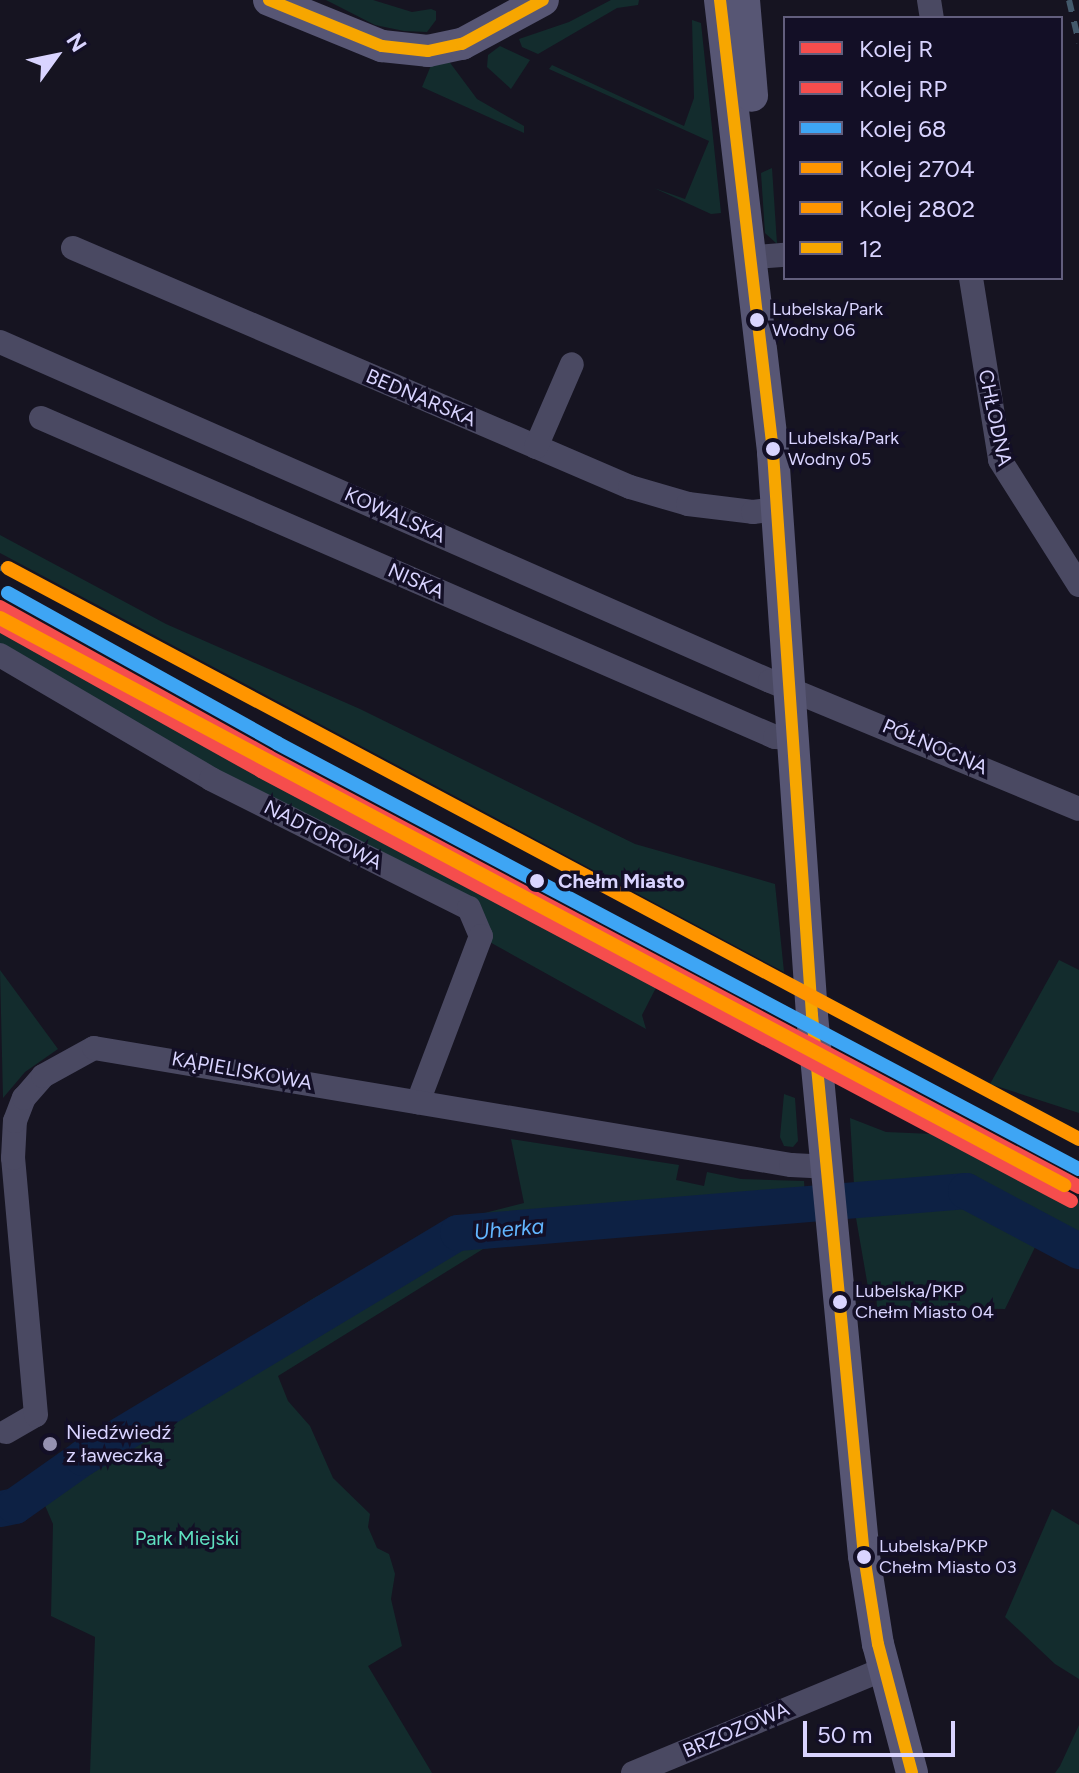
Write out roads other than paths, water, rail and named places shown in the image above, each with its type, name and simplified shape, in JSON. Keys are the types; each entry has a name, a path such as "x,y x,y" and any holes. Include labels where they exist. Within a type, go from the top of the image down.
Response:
{"main road":[{"path":"269,0 382,46 428,51 462,44 543,0"},
{"path":"720,0 737,159 763,248"},
{"path":"744,0 763,248 793,738 827,1174 864,1556 884,1669 912,1773"}],"street":[{"name":"BEDNARSKA","path":"73,248 630,487 688,504 753,512 778,509"},
{"name":"CHŁODNA","path":"971,280 1000,460 1079,585"},
{"name":"KOWALSKA","path":"0,342 790,689"},
{"path":"536,447 572,364"},
{"name":"NISKA","path":"41,418 775,737 793,738"},
{"name":"NADTOROWA","path":"0,655 211,779 469,908 481,936 418,1102"},
{"name":"PÓŁNOCNA","path":"790,689 1079,809"},
{"name":"KĄPIELISKOWA","path":"6,1432 36,1415 13,1158 15,1121 24,1098 43,1076 94,1048 125,1050 827,1174"},
{"name":"BRZOZOWA","path":"633,1773 884,1669"}],"waterway":[{"name":"Uherka","path":"0,1509 15,1506 83,1458 458,1233 966,1191 1079,1251"}],"railway":[{"path":"1069,0 1079,43"},
{"path":"0,567 1079,1141"}],"rail line":[{"name":"2704","path":"8,568 1079,1139"},
{"name":"68","path":"8,593 277,743 1079,1169"},
{"name":"R","path":"0,607 269,757 1079,1187"},
{"name":"2802","path":"0,618 1064,1185"},
{"name":"RP","path":"0,625 261,771 1071,1201"}],"place":[{"name":"Lubelska/Park Wodny 06","path":"757,320"},
{"name":"Lubelska/Park Wodny 05","path":"773,449"},
{"name":"Chełm Miasto","path":"537,881"},
{"name":"Lubelska/PKP Chełm Miasto 04","path":"840,1302"},
{"name":"Niedźwiedź z ławeczką","path":"50,1444"},
{"name":"Lubelska/PKP Chełm Miasto 03","path":"864,1557"}],"park label":[{"name":"Park Miejski","path":"187,1538"}]}
